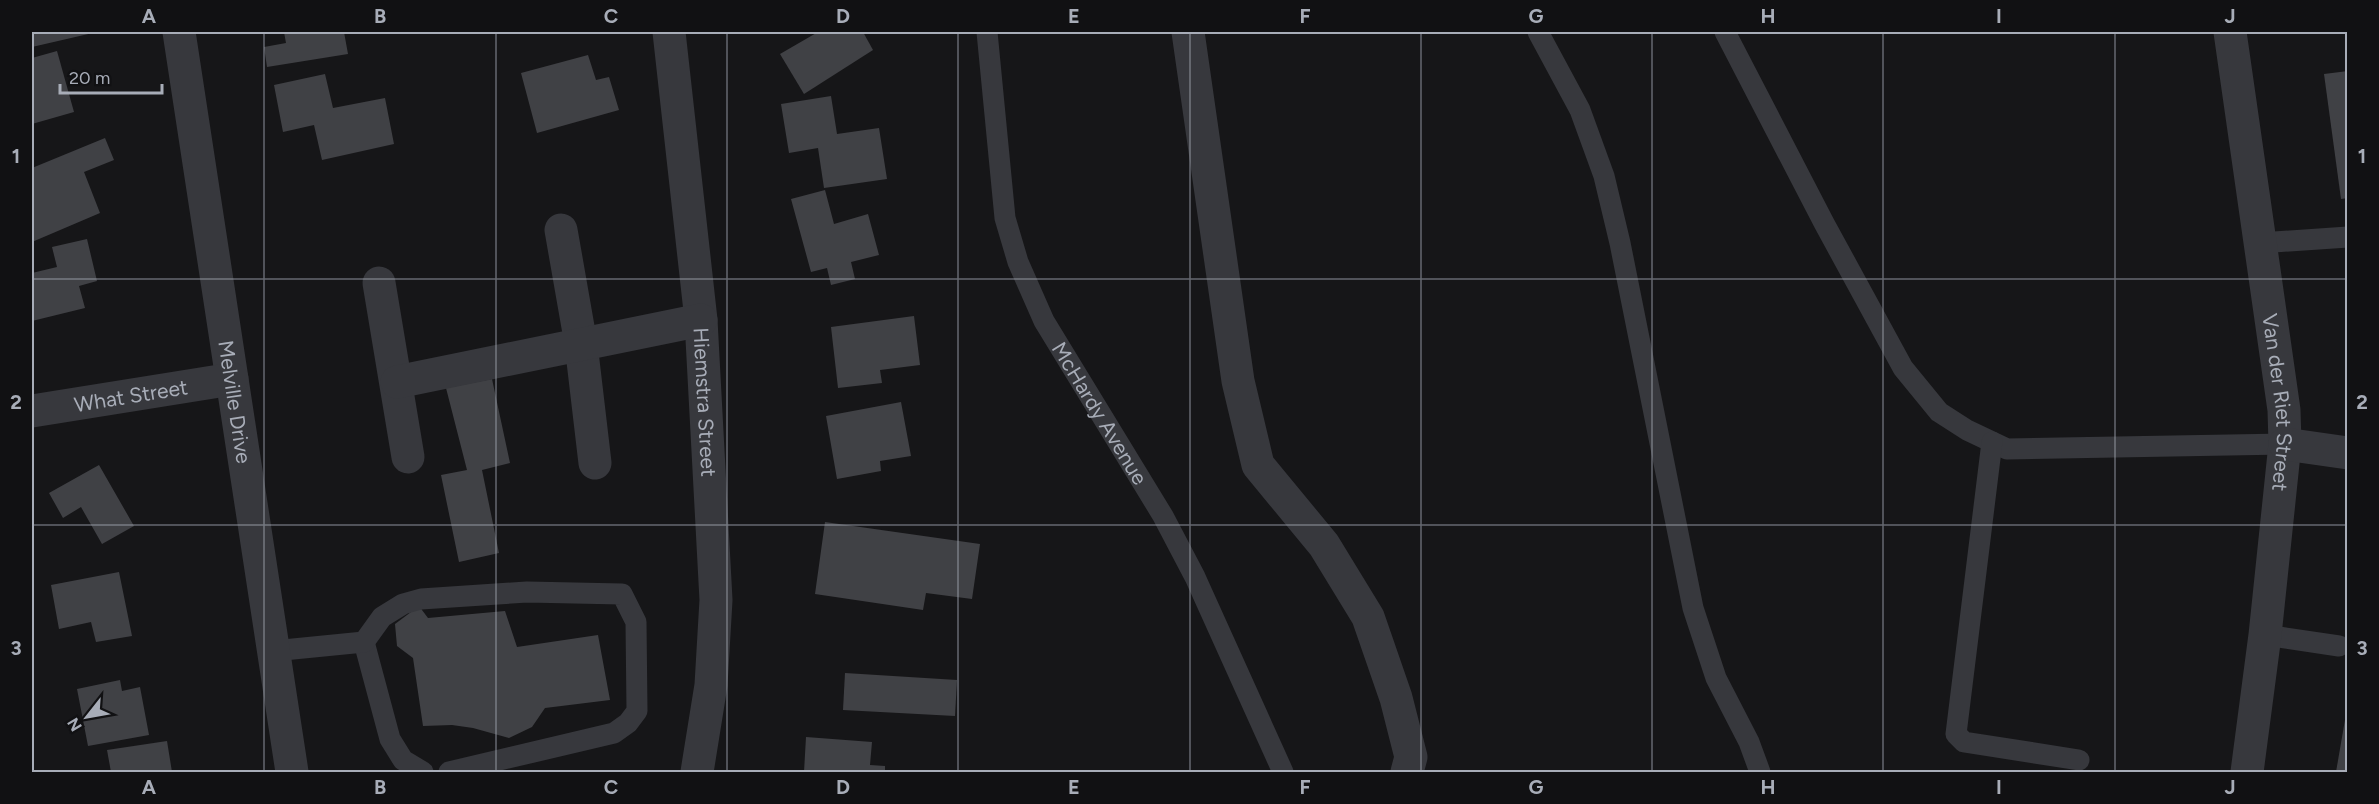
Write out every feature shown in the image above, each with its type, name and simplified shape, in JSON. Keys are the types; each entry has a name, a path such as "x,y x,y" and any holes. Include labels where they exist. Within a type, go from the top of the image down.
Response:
{"street":[{"name":"Melville Drive","path":"178,32 292,772"},
{"name":"Hiemstra Street","path":"669,32 701,320 716,600 711,685 697,772"},
{"path":"1188,32 1238,381 1258,465 1324,545 1368,617 1396,698 1411,757 1407,772"},
{"name":"Van der Riet Street","path":"2230,32 2284,410 2285,444 2265,635 2247,772"},
{"path":"561,230 581,344 595,463"},
{"path":"379,283 408,457"},
{"path":"397,382 701,320"},
{"name":"What Street","path":"32,411 232,379"},
{"path":"2285,444 2348,453"}],"lane":[{"name":"McHardy Avenue","path":"987,32 1005,218 1018,262 1044,321 1163,516 1196,577 1283,772"},
{"path":"1538,32 1580,110 1604,176 1620,243 1694,608 1716,678 1749,742 1760,772"},
{"path":"1725,32 1824,223 1903,368 1939,412 1968,430 2007,449 2285,444"},
{"path":"2260,243 2348,237"},
{"path":"1992,442 1956,734 1964,742 2079,760"},
{"path":"273,651 364,642 382,617 403,604 421,599 526,591 622,594 636,622 637,711 628,723 614,733 449,772"},
{"path":"2265,635 2339,646"},
{"path":"364,642 390,739 403,760 423,772"}],"building":[{"path":"32,32 97,32 32,47"},
{"path":"284,32 344,32 348,54 267,67 264,47 286,43"},
{"path":"818,32 863,32 873,50 804,94 780,54"},
{"path":"57,51 74,112 32,124 32,58"},
{"path":"588,55 596,80 609,77 619,110 537,133 521,73"},
{"path":"2348,71 2348,198 2341,199 2324,74"},
{"path":"325,74 333,108 385,98 394,144 322,160 314,125 283,132 274,85"},
{"path":"831,96 837,134 879,128 887,179 824,188 818,148 789,153 781,104"},
{"path":"105,138 114,160 84,172 100,213 32,242 32,168"},
{"path":"825,190 834,224 868,214 879,255 851,262 855,279 831,285 827,268 811,272 791,199"},
{"path":"87,239 97,281 79,286 85,308 32,321 32,273 57,267 52,247"},
{"path":"914,316 920,365 880,370 882,383 838,388 831,327"},
{"path":"492,379 510,463 482,470 499,553 459,562 441,475 467,470 446,388"},
{"path":"901,402 911,456 880,461 881,471 837,479 826,416"},
{"path":"99,465 134,526 102,544 81,507 63,518 49,493"},
{"path":"825,522 980,544 972,599 926,593 923,610 815,594"},
{"path":"119,572 132,636 96,642 91,622 59,629 51,585"},
{"path":"419,606 428,618 505,611 517,647 598,635 610,700 545,708 532,727 509,738 452,725 423,726 413,658 397,646 395,624"},
{"path":"845,673 957,680 955,716 843,710"},
{"path":"120,680 122,691 140,687 149,735 88,746 77,689"},
{"path":"2346,714 2348,772 2336,772"},
{"path":"806,737 872,742 870,765 885,766 885,772 804,772"},
{"path":"167,741 172,772 111,772 107,750"}]}
